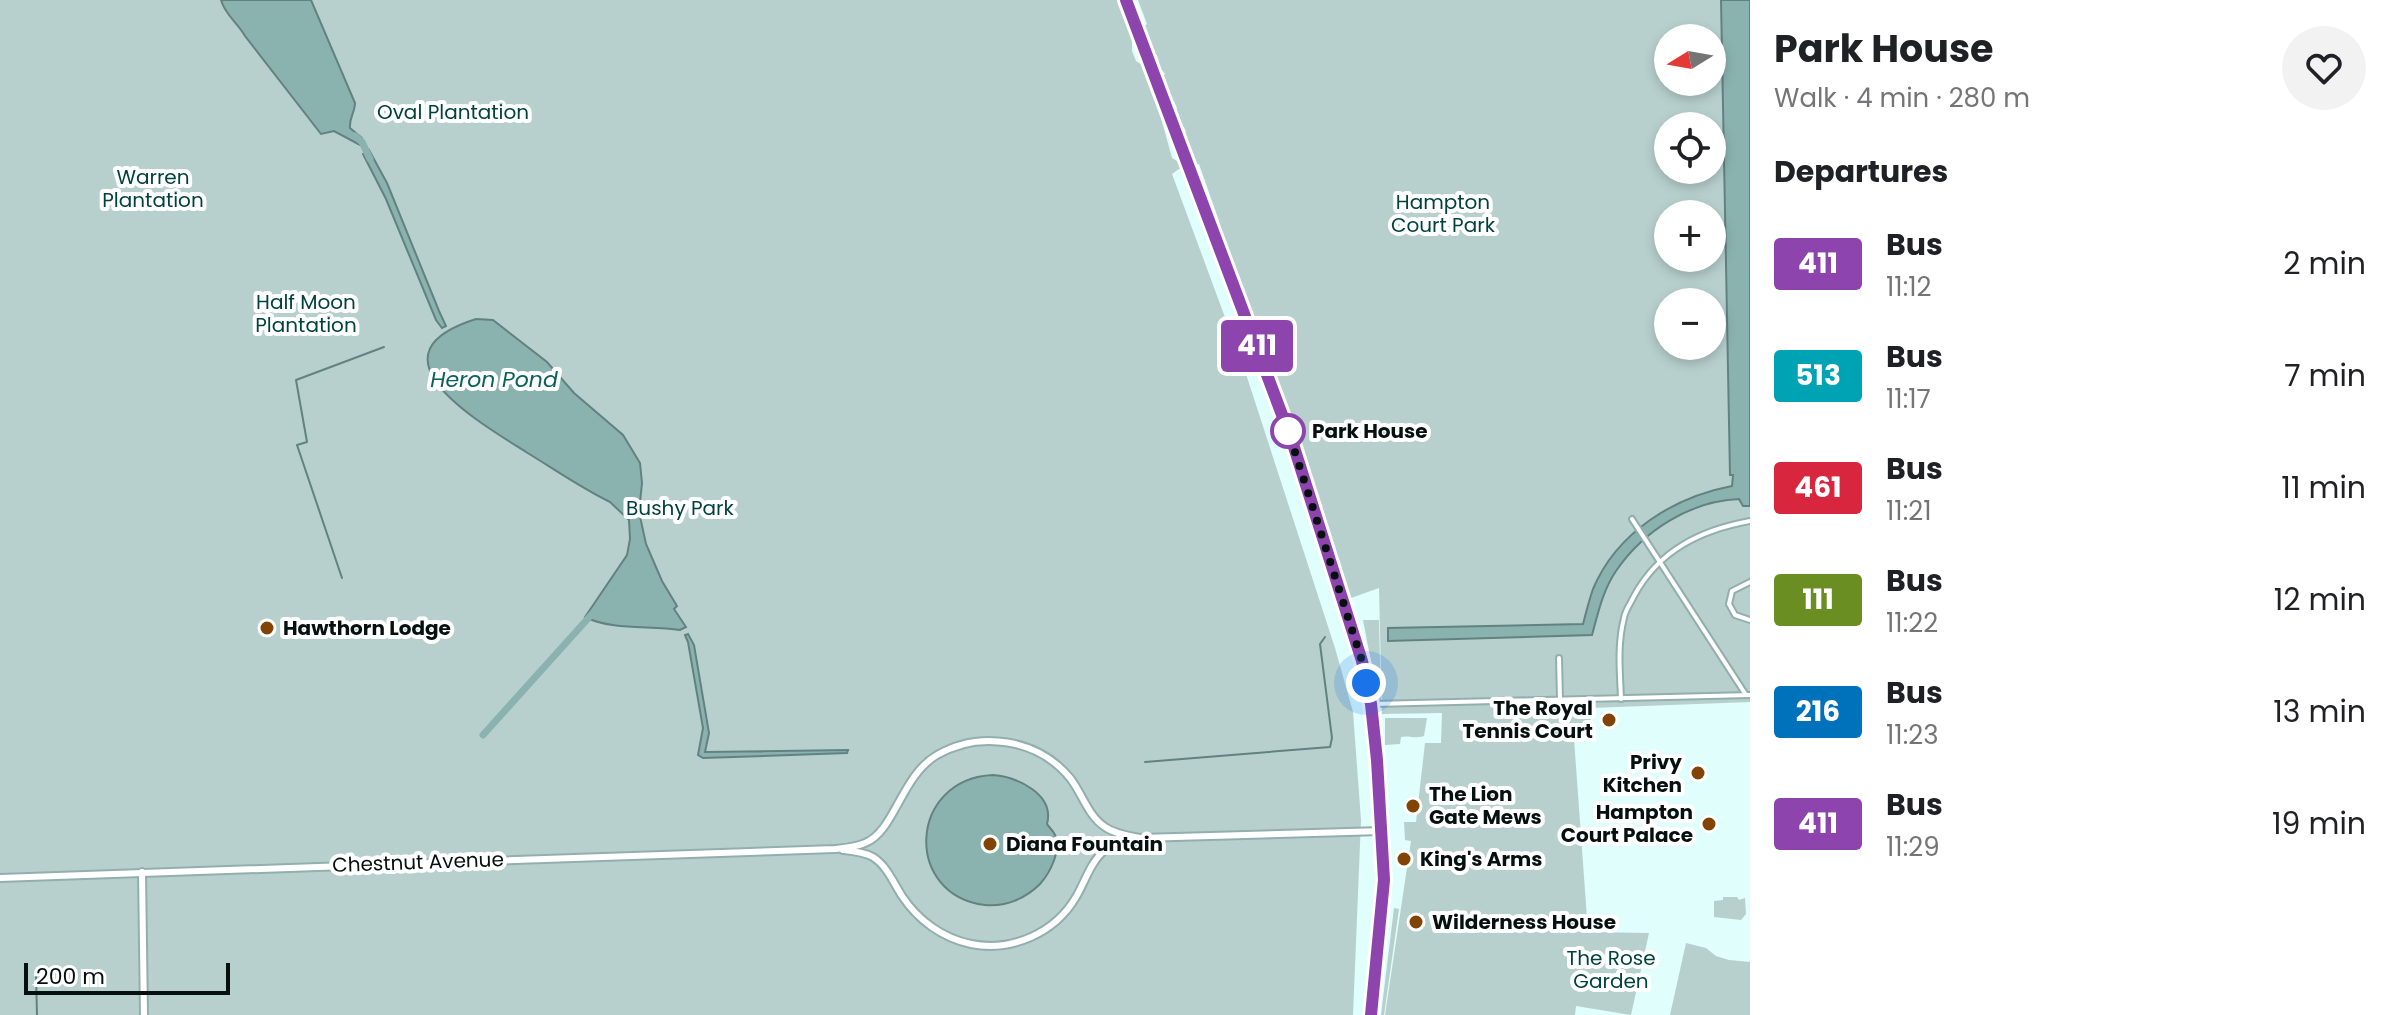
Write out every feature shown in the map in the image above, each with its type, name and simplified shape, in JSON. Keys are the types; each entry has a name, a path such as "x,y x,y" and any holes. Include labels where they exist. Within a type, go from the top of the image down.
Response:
{"main road":[{"path":"1126,0 1293,444 1362,661 1371,704 1384,880 1371,1015"}],"street":[{"path":"1632,519 1748,695"},
{"path":"1621,699 1619,657 1624,616 1643,580 1660,561 1682,544 1704,532 1750,521"},
{"path":"1750,582 1732,591 1729,604 1735,615 1750,620"},
{"path":"1559,658 1560,700"},
{"path":"1371,704 1748,695"},
{"path":"1140,838 1103,827 1070,778 1045,756 1008,742 986,741 958,746 928,761 906,787 885,827 867,843 867,850 887,870 913,911 934,929 965,943 989,946 1021,941 1050,926 1075,900 1100,855 1112,846 1140,838 1382,831"},
{"path":"1112,846 1113,831"},
{"name":"Chestnut Avenue","path":"0,878 835,849 867,843"},
{"name":"Chestnut Avenue","path":"835,849 872,857"},
{"path":"142,872 144,1015"}],"green space":[{"name":"Bushy Park","path":"0,0 1120,0 1132,37 1132,51 1154,92 1172,158 1182,167 1172,174 1246,374 1353,712 1361,820 1353,1015 0,1015"},
{"path":"1138,0 1750,0 1750,702 1591,708 1590,738 1574,739 1588,932 1649,933 1631,1015 1576,1006 1575,1015 1385,1015 1411,841 1405,840 1404,822 1416,822 1425,743 1441,743 1442,713 1382,714 1379,588 1351,598 1275,373 1271,373 1256,321 1249,316 1247,297 1230,263 1199,164 1196,165 1181,137 1186,132 1184,127 1178,127 1172,113 1177,108 1174,101 1167,99 1158,79 1165,74 1163,71 1157,72 1157,55 1148,51 1141,29 1147,24"},
{"path":"1363,620 1379,620 1381,703 1379,703"},
{"path":"1385,718 1427,718 1424,736 1401,737 1400,744 1385,745"},
{"path":"1723,897 1745,898 1746,914 1741,920 1714,917 1714,901 1723,900"},
{"path":"1394,908 1399,909 1384,1015 1381,1015"},
{"path":"1686,943 1706,948 1716,956 1729,960 1750,962 1750,1015 1670,1015"}],"water":[{"path":"221,0 311,0 355,103 350,128 362,138 360,145 334,131 321,134 229,15"},
{"path":"1721,0 1750,0 1750,506 1743,506 1739,499 1703,505 1670,520 1640,543 1611,578 1592,635 1388,641 1388,628 1583,624 1593,589 1603,569 1632,534 1669,508 1710,491 1732,486 1724,184 1726,112 1723,112 1723,96 1726,96 1726,24 1721,24"},
{"path":"369,150 387,183 446,326 442,328 363,154"},
{"name":"Heron Pond","path":"476,319 493,320 547,362 574,393 623,435 640,463 642,483 639,512 646,544 677,606 674,609 686,627 680,630 619,626 585,617 627,555 629,520 610,502 482,424 441,388 429,369 429,351 443,334"},
{"path":"688,634 694,645 709,733 705,752 848,750 847,753 703,758 698,755 703,728 685,635"},
{"path":"993,775 1023,783 1040,796 1057,846 1048,874 1028,894 1000,905 985,905 958,897 940,881 929,861 926,838 931,815 944,796 965,781"}],"waterway":[{"path":"355,136 362,142 370,159"},
{"path":"342,578 297,445 307,442 296,380 384,347"},
{"path":"483,735 592,614"},
{"path":"1145,762 1330,747 1332,738 1320,644 1325,637"},
{"path":"36,974 37,1015"}],"bus line":[{"name":"411","path":"1126,0 1293,444 1362,661 1371,704 1377,760 1384,880 1371,1015"}],"place":[{"name":"Park House","path":"1288,431"},
{"name":"Hawthorn Lodge","path":"267,628"},
{"name":"The Royal Tennis Court","path":"1609,720"},
{"name":"Privy Kitchen","path":"1698,773"},
{"name":"The Lion Gate Mews","path":"1413,806"},
{"name":"Hampton Court Palace","path":"1709,824"},
{"name":"Diana Fountain","path":"990,844"},
{"name":"King's Arms","path":"1404,859"},
{"name":"Wilderness House","path":"1416,922"}],"route":[{"path":"1288,431 1285,421 1362,661 1366,683"}],"park label":[{"name":"Oval Plantation","path":"453,112"},
{"name":"Warren Plantation","path":"153,188"},
{"name":"Hampton Court Park","path":"1443,214"},
{"name":"Half Moon Plantation","path":"306,314"},
{"name":"The Rose Garden","path":"1611,970"}]}
